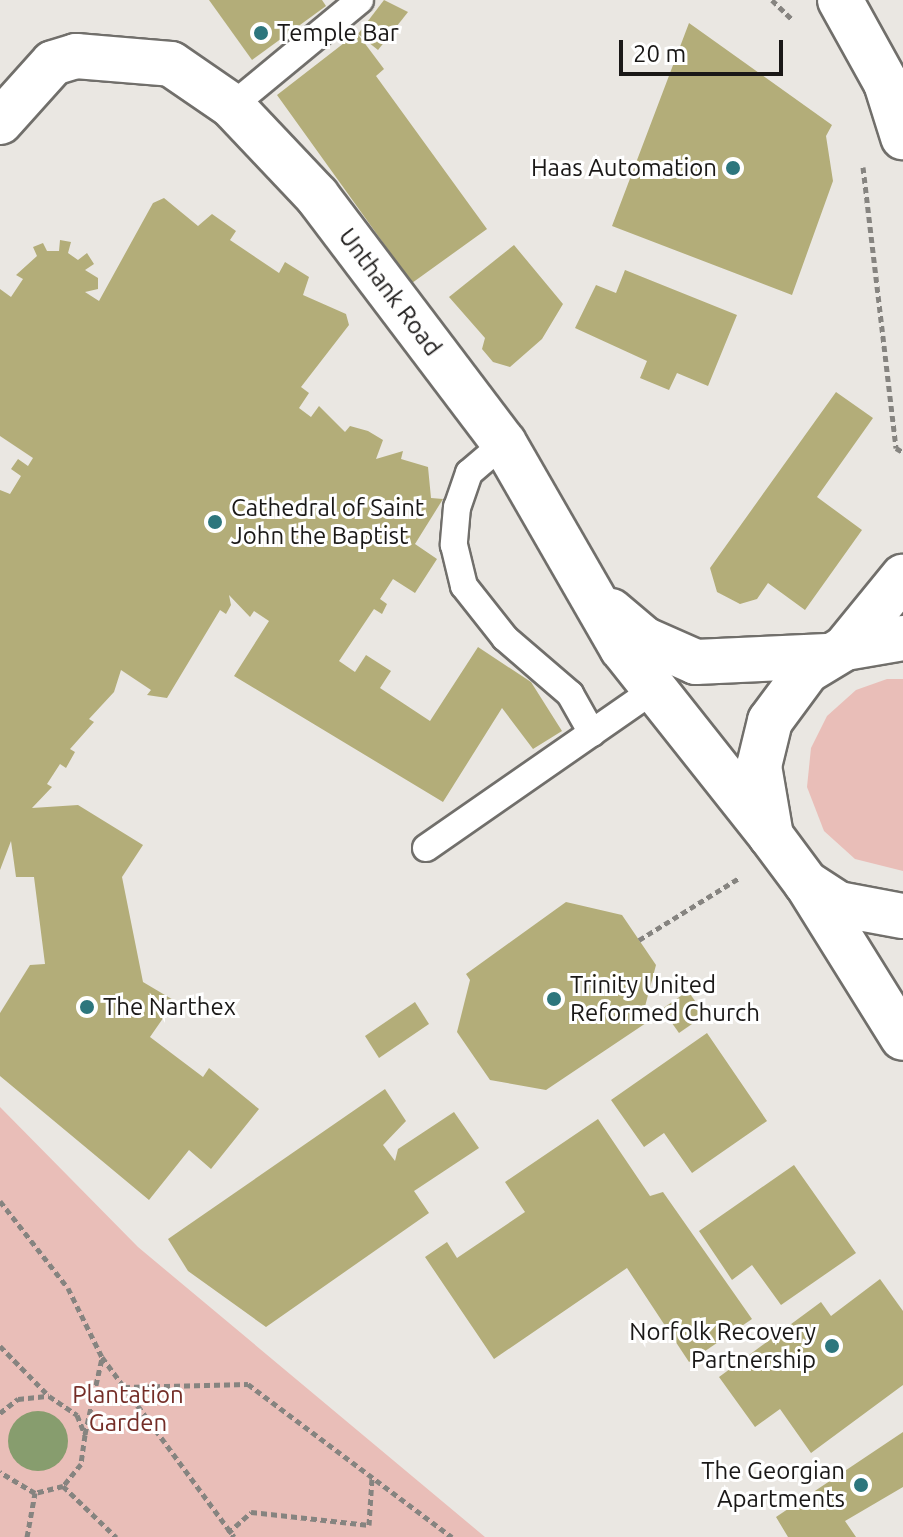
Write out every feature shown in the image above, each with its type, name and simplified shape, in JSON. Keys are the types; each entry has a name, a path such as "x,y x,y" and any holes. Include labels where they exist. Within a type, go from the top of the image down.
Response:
{"main road":[{"path":"840,0 886,83 903,137"},
{"name":"Unthank Road","path":"0,122 53,63 127,55 171,64 232,106 317,196 504,443 590,595 652,691 786,857 903,1038"},
{"path":"903,577 836,652 787,691 770,721 759,766 786,857 838,904 903,916"},
{"name":"Unthank Road","path":"590,595 644,639 696,662 836,652 903,638"}],"lane":[{"path":"232,106 360,0"},
{"path":"504,443 469,473 457,507 454,545 464,586 505,638 570,694 592,733"},
{"path":"426,848 652,691"}],"path":[{"path":"772,0 802,33"},
{"path":"862,150 896,448 903,452"},
{"path":"639,940 786,857"},
{"path":"0,1201 68,1288 102,1357 228,1533 234,1537"},
{"path":"0,1346 49,1396 77,1415 85,1435"},
{"path":"0,1472 35,1493 63,1486 81,1464 102,1357"},
{"path":"123,1386 248,1384 452,1537"},
{"path":"0,1413 18,1399 49,1396"},
{"path":"228,1533 251,1512 369,1525 372,1477"},
{"path":"63,1486 116,1537"},
{"path":"27,1537 35,1493"}],"green space":[{"path":"887,679 903,679 903,871 855,859 824,831 807,787 811,748 827,716 856,690"},
{"name":"Plantation Garden","path":"0,1107 138,1247 485,1537 0,1537"}],"shaded area":[{"path":"38,1411 49,1413 59,1420 66,1430 66,1452 59,1462 49,1469 38,1471 27,1469 17,1462 10,1452 8,1441 10,1430 17,1420 27,1413"}],"building":[{"name":"Temple Bar","path":"209,0 322,0 326,6 252,60"},
{"path":"384,0 408,12 378,50 358,34"},
{"name":"Haas Automation","path":"689,23 832,125 826,136 833,181 792,295 612,226"},
{"path":"357,33 384,69 376,76 487,229 412,283 277,95"},
{"name":"Cathedral of Saint John the Baptist","path":"164,198 198,226 212,214 236,231 230,240 279,273 285,262 309,277 303,295 346,314 349,325 301,387 309,393 299,408 311,417 319,406 345,432 350,426 368,431 383,440 376,459 403,451 401,459 428,467 431,498 443,499 415,544 437,559 415,593 393,579 380,599 387,604 382,614 374,609 339,661 355,672 366,655 391,671 380,688 430,721 478,647 531,682 562,731 533,749 502,708 443,802 234,676 269,621 254,611 250,617 229,595 231,605 226,614 220,610 167,698 147,695 151,690 121,670 114,692 89,719 94,722 70,749 75,752 66,768 60,764 47,784 52,787 32,808 78,805 143,845 122,877 143,982 175,1001 150,1037 203,1077 209,1068 259,1109 211,1169 189,1150 149,1200 0,1076 0,1013 30,965 45,964 34,877 16,877 11,841 0,870 0,490 10,494 21,476 11,469 18,459 28,466 33,458 0,436 0,289 11,297 23,279 16,275 37,256 33,247 43,243 47,251 59,251 60,240 71,242 68,253 78,260 87,253 94,264 85,270 98,278 98,289 85,292 99,301 153,203"},
{"path":"514,245 563,304 542,339 510,367 493,362 482,349 485,338 449,297"},
{"path":"625,270 737,315 708,386 677,373 669,390 640,378 647,361 575,328 596,285 616,293"},
{"path":"836,392 873,418 817,497 862,530 805,610 768,583 757,599 740,604 717,592 710,568"},
{"name":"Trinity United Reformed Church","path":"566,902 622,915 656,965 643,1014 649,1021 546,1090 490,1080 457,1032 470,980 466,974"},
{"path":"688,991 705,1015 679,1033 662,1009"},
{"path":"415,1002 429,1024 379,1058 365,1036"},
{"path":"707,1033 767,1121 692,1173 664,1133 644,1147 611,1100"},
{"path":"385,1089 406,1121 383,1145 395,1161 398,1149 454,1112 479,1148 414,1191 429,1213 266,1327 188,1271 168,1239"},
{"path":"598,1119 650,1196 663,1192 752,1319 689,1362 627,1268 494,1359 425,1257 447,1242 457,1258 525,1212 505,1182"},
{"path":"794,1165 856,1253 781,1305 752,1265 732,1280 699,1231"},
{"name":"Norfolk Recovery Partnership","path":"880,1279 903,1311 903,1385 811,1453 780,1409 755,1427 719,1377 821,1302 831,1316"},
{"name":"The Georgian Apartments","path":"903,1432 903,1487 845,1521 856,1537 788,1537 776,1517"}],"place":[{"name":"Temple Bar","path":"261,33"},
{"name":"Haas Automation","path":"733,168"},
{"name":"Cathedral of Saint John the Baptist","path":"215,522"},
{"name":"Trinity United Reformed Church","path":"554,999"},
{"name":"The Narthex","path":"87,1007"},
{"name":"Norfolk Recovery Partnership","path":"832,1346"},
{"name":"The Georgian Apartments","path":"861,1485"}]}
